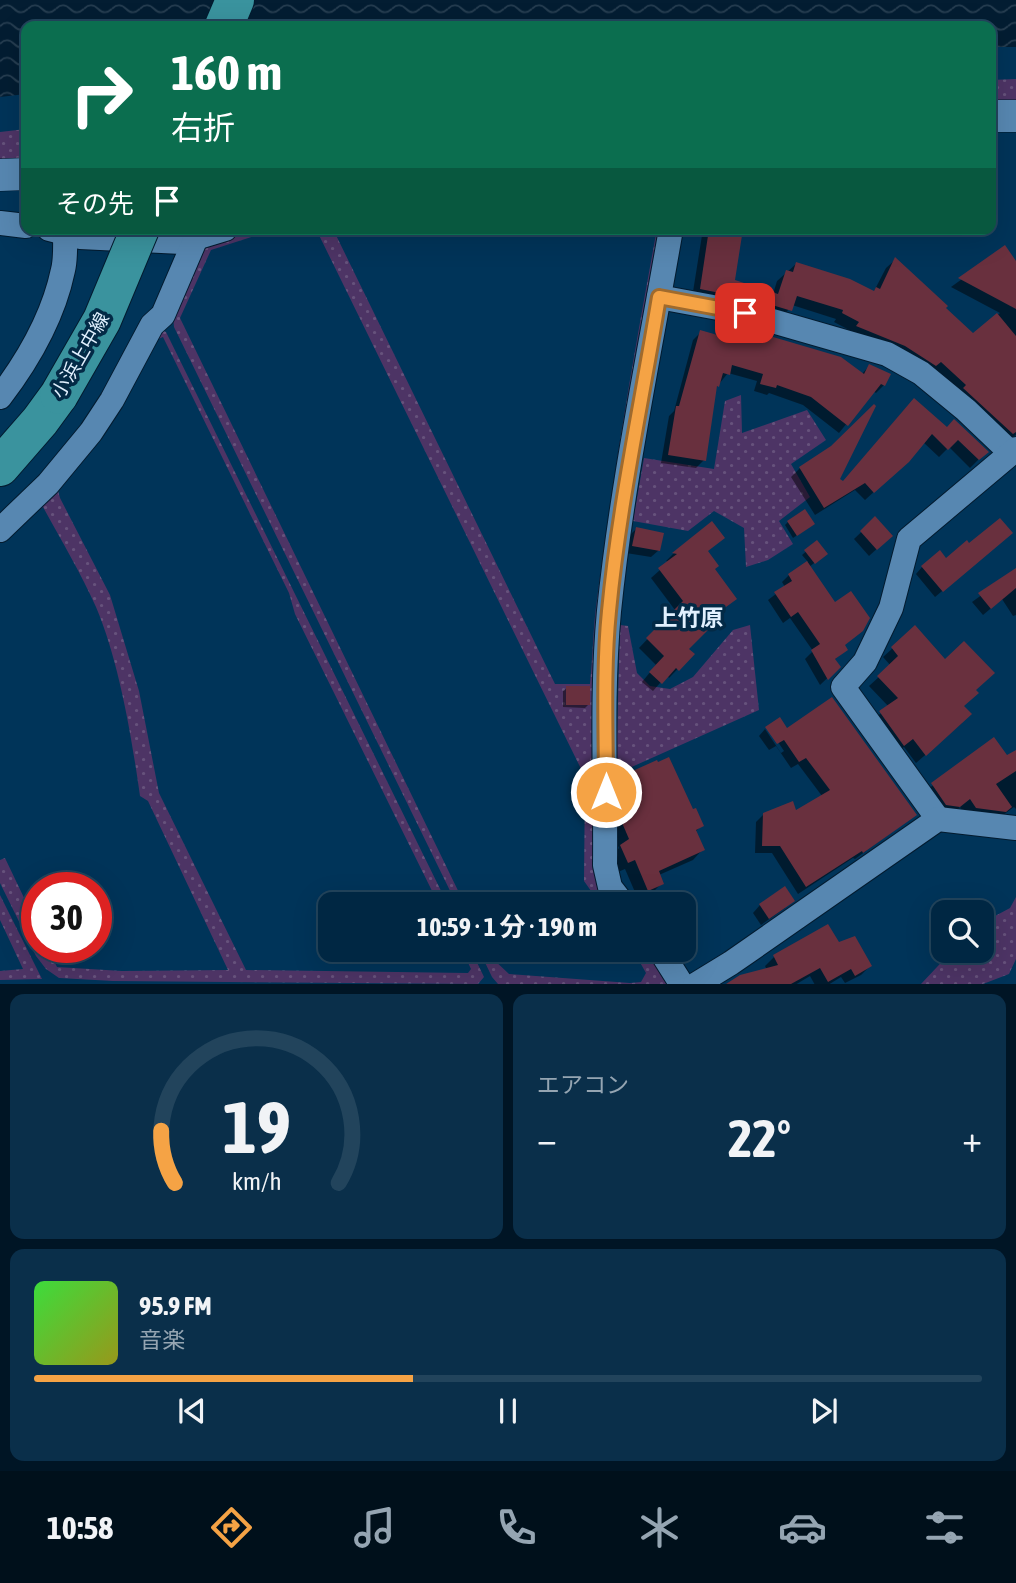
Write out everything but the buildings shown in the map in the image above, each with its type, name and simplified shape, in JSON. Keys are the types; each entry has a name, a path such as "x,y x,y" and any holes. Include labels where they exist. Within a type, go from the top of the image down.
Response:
{"main road":[{"path":"226,21 235,0"},
{"name":"小浜上中線","path":"0,467 59,395 102,320 138,235"}],"street":[{"path":"996,116 1016,116"},
{"path":"0,175 21,174"},
{"path":"0,223 21,225"},
{"path":"0,397 47,323 64,268 58,235"},
{"path":"72,235 182,242 205,235"},
{"path":"614,892 610,887 605,865 604,676 609,611 619,532 670,235"},
{"path":"0,530 48,484 91,432 118,390 152,325 163,315 195,238"},
{"path":"659,297 745,313 887,354 921,373 1013,450 909,539 891,608 864,662 843,687 938,819"},
{"path":"697,984 938,819 1016,828"},
{"path":"668,962 681,984"}],"shaded area":[{"path":"1016,79 1016,105 996,106 996,80"},
{"path":"21,130 21,161 0,162 0,132"},
{"path":"236,235 257,235 211,250 180,318 459,892 451,892 174,327 173,316 205,245"},
{"path":"319,235 336,235 555,684 590,684 597,599 624,414 656,235 663,235 603,610 618,892 592,892 584,881 585,777"},
{"path":"159,329 166,332 442,892 433,892 295,614 289,593 163,337 158,339 57,487 60,498 110,595 139,691 159,793 246,970 468,973 471,969 468,962 477,962 484,977 478,984 113,981 59,978 46,969 41,963 55,963 57,967 122,971 228,970 148,801 140,796 118,676 96,607 43,507 26,518"},
{"path":"741,395 742,433 807,410 826,440 791,464 810,497 779,521 793,544 768,560 746,567 744,528 714,511 688,531 633,521 644,458 714,469 725,401"},
{"path":"620,625 628,626 637,673 650,686 670,689 693,677 733,630 750,625 759,710 616,774"},
{"path":"5,858 21,892 21,926 0,883 0,860"},
{"path":"0,895 21,937 21,963 34,963 42,979 0,980 0,971 23,969 0,920"},
{"path":"1016,897 1016,959 1009,974 983,984 921,984 941,963 994,963 994,917 1010,908"},
{"path":"485,962 496,962 509,974 630,983 641,982 646,973 640,962 660,962 671,984 498,984"}],"water":[{"path":"0,0 1016,0 1016,47 996,47 996,21 21,21 21,95 0,97"}],"district":[{"name":"上竹原","path":"689,618"}],"route":[{"path":"606,792 604,676 609,611 619,532 659,297 745,313"}]}
